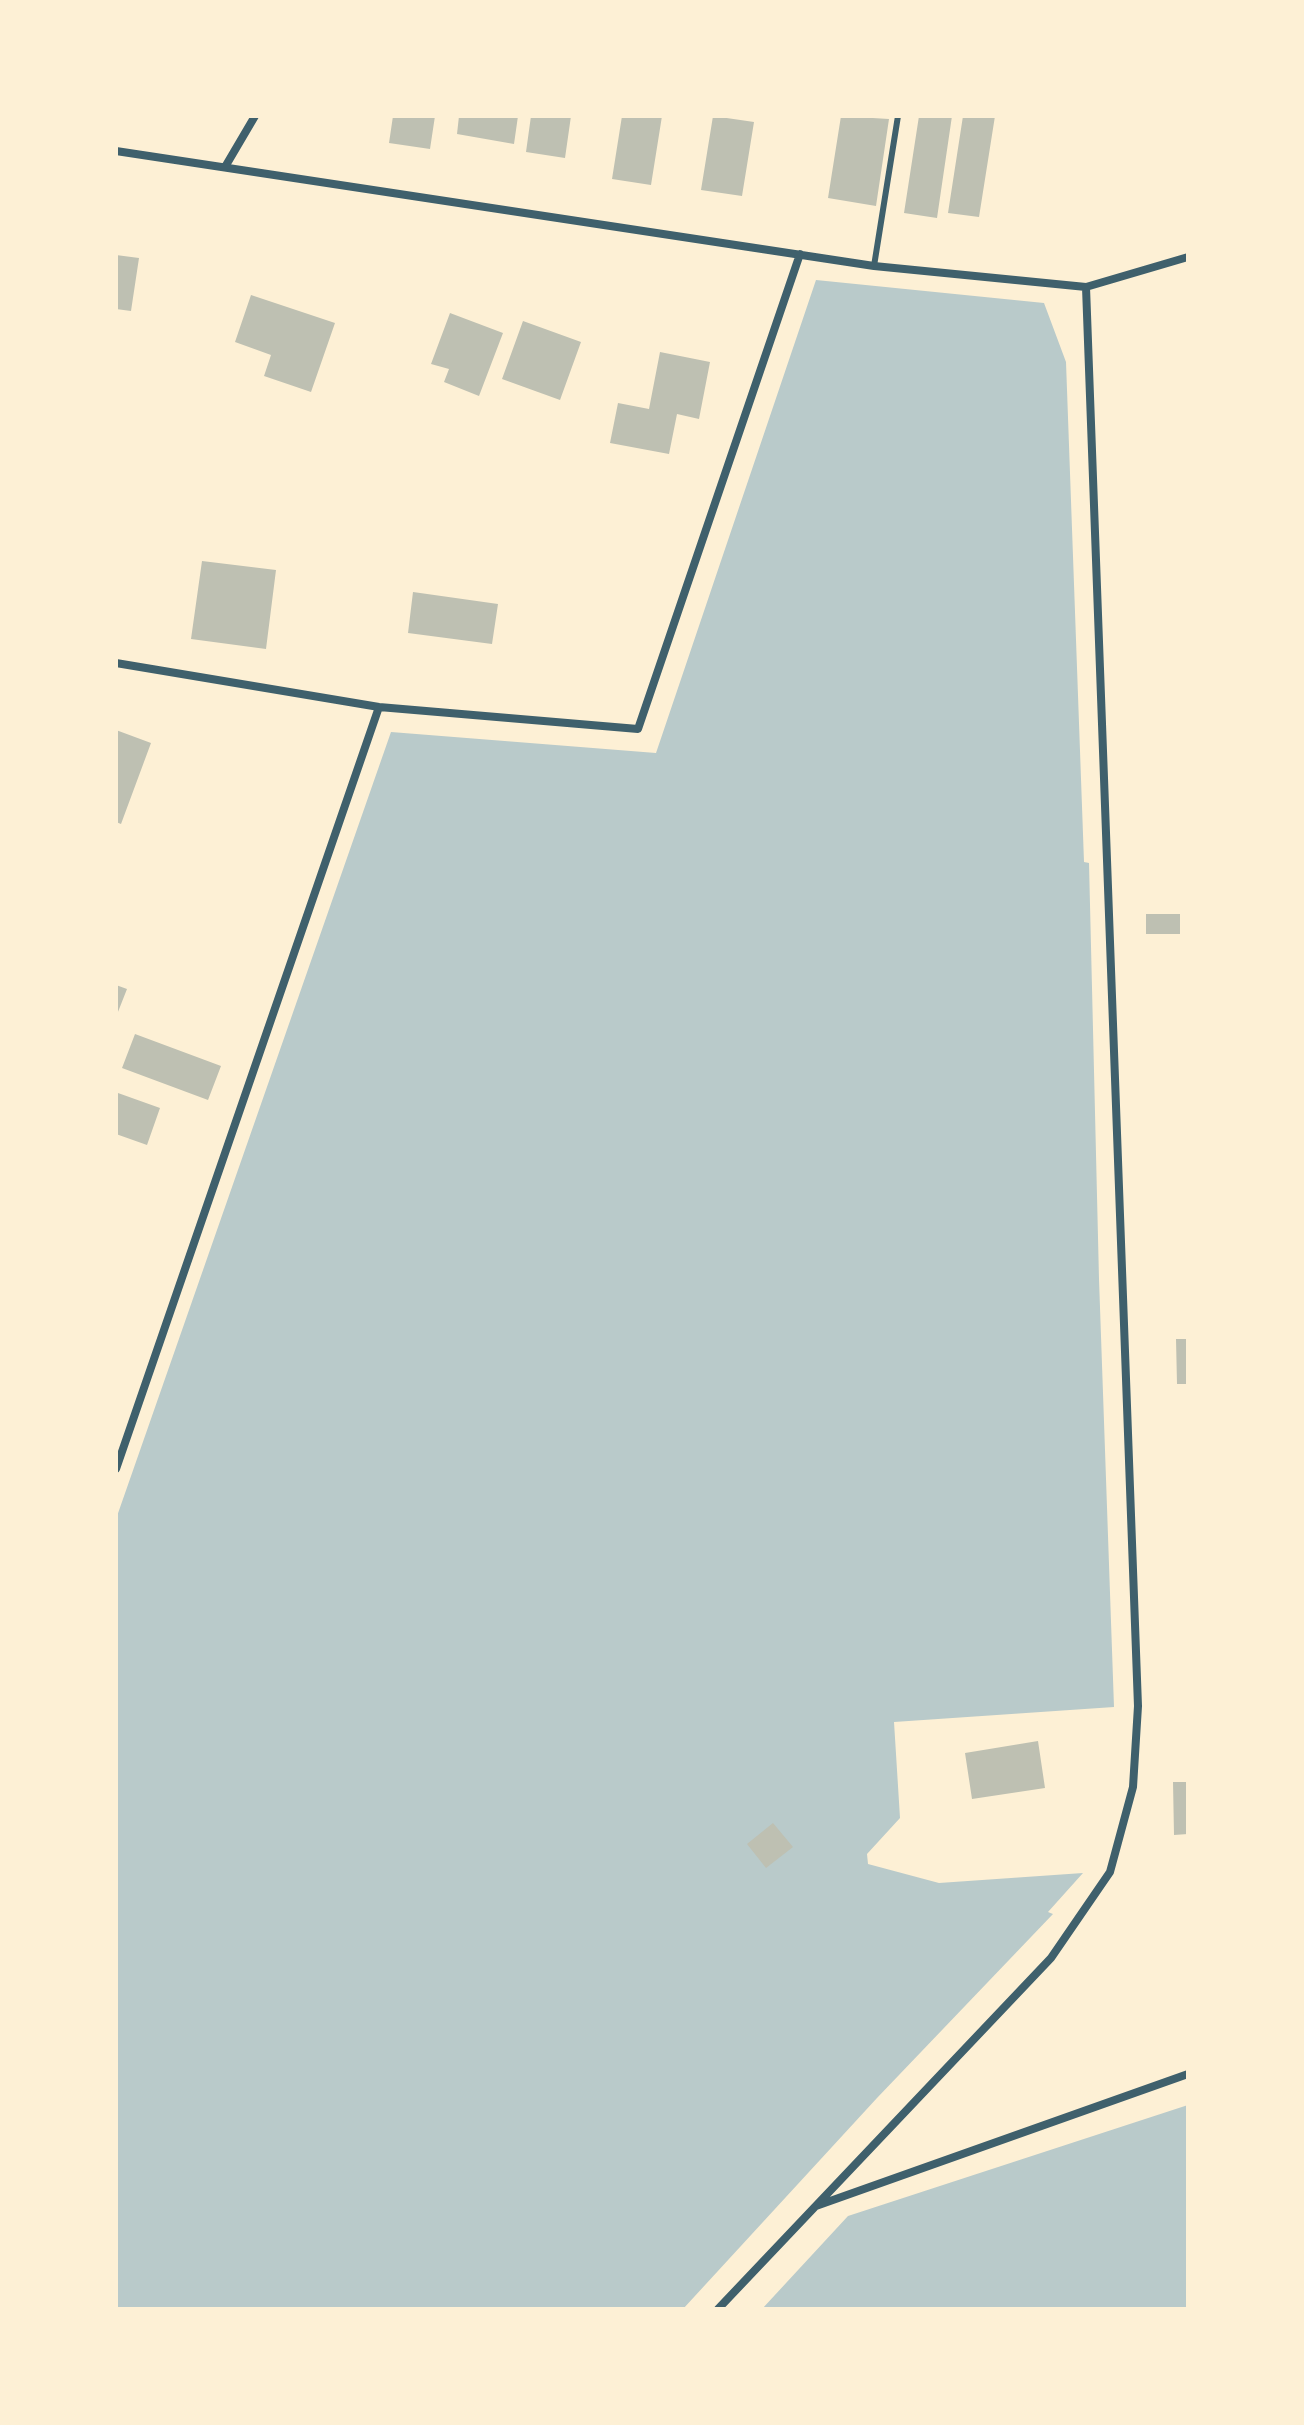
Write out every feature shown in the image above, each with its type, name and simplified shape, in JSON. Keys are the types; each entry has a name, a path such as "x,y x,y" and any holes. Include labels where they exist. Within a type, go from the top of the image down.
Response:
{"street":[{"path":"225,167 255,116"},
{"path":"116,151 874,266 1086,287 1188,257"},
{"path":"116,663 379,707 638,729 800,254"},
{"path":"718,2309 1051,1958 1110,1872 1133,1787 1138,1706 1086,287"},
{"path":"116,1469 379,707"},
{"path":"813,2207 1188,2074"}],"lane":[{"path":"874,266 898,116"}],"shaded area":[{"path":"816,280 1044,303 1066,362 1084,862 1089,863 1114,1707 894,1722 900,1818 867,1854 868,1864 939,1883 1083,1873 1048,1912 1053,1914 877,2098 683,2309 116,2309 116,1519 391,732 656,753"},
{"path":"1188,2105 1188,2309 762,2309 848,2216"}],"building":[{"path":"393,116 435,116 430,149 389,143"},
{"path":"459,116 518,116 514,144 457,134"},
{"path":"531,116 571,116 565,158 526,152"},
{"path":"622,116 662,116 651,185 612,179"},
{"path":"713,116 754,122 742,196 701,190"},
{"path":"841,116 889,119 876,206 828,198"},
{"path":"919,116 952,116 937,218 904,213"},
{"path":"963,116 995,116 979,217 948,213"},
{"path":"116,255 139,258 131,311 116,309"},
{"path":"251,295 335,323 311,392 264,376 271,355 235,342"},
{"path":"450,313 503,333 479,396 444,382 449,369 431,364"},
{"path":"523,321 581,342 560,400 502,379"},
{"path":"660,352 710,362 699,419 677,414 669,454 610,443 618,403 649,409"},
{"path":"202,561 276,570 266,649 191,639"},
{"path":"413,592 498,604 492,644 408,633"},
{"path":"116,730 151,743 121,824 116,822"},
{"path":"1146,914 1180,914 1180,934 1146,934"},
{"path":"116,985 127,989 116,1017"},
{"path":"135,1034 221,1066 208,1100 122,1068"},
{"path":"118,1093 160,1108 147,1145 116,1134"},
{"path":"1176,1339 1188,1339 1188,1384 1177,1384"},
{"path":"1038,1741 1045,1788 972,1799 965,1753"},
{"path":"1173,1782 1188,1782 1188,1834 1174,1835"},
{"path":"773,1823 793,1847 766,1868 747,1844"}]}
